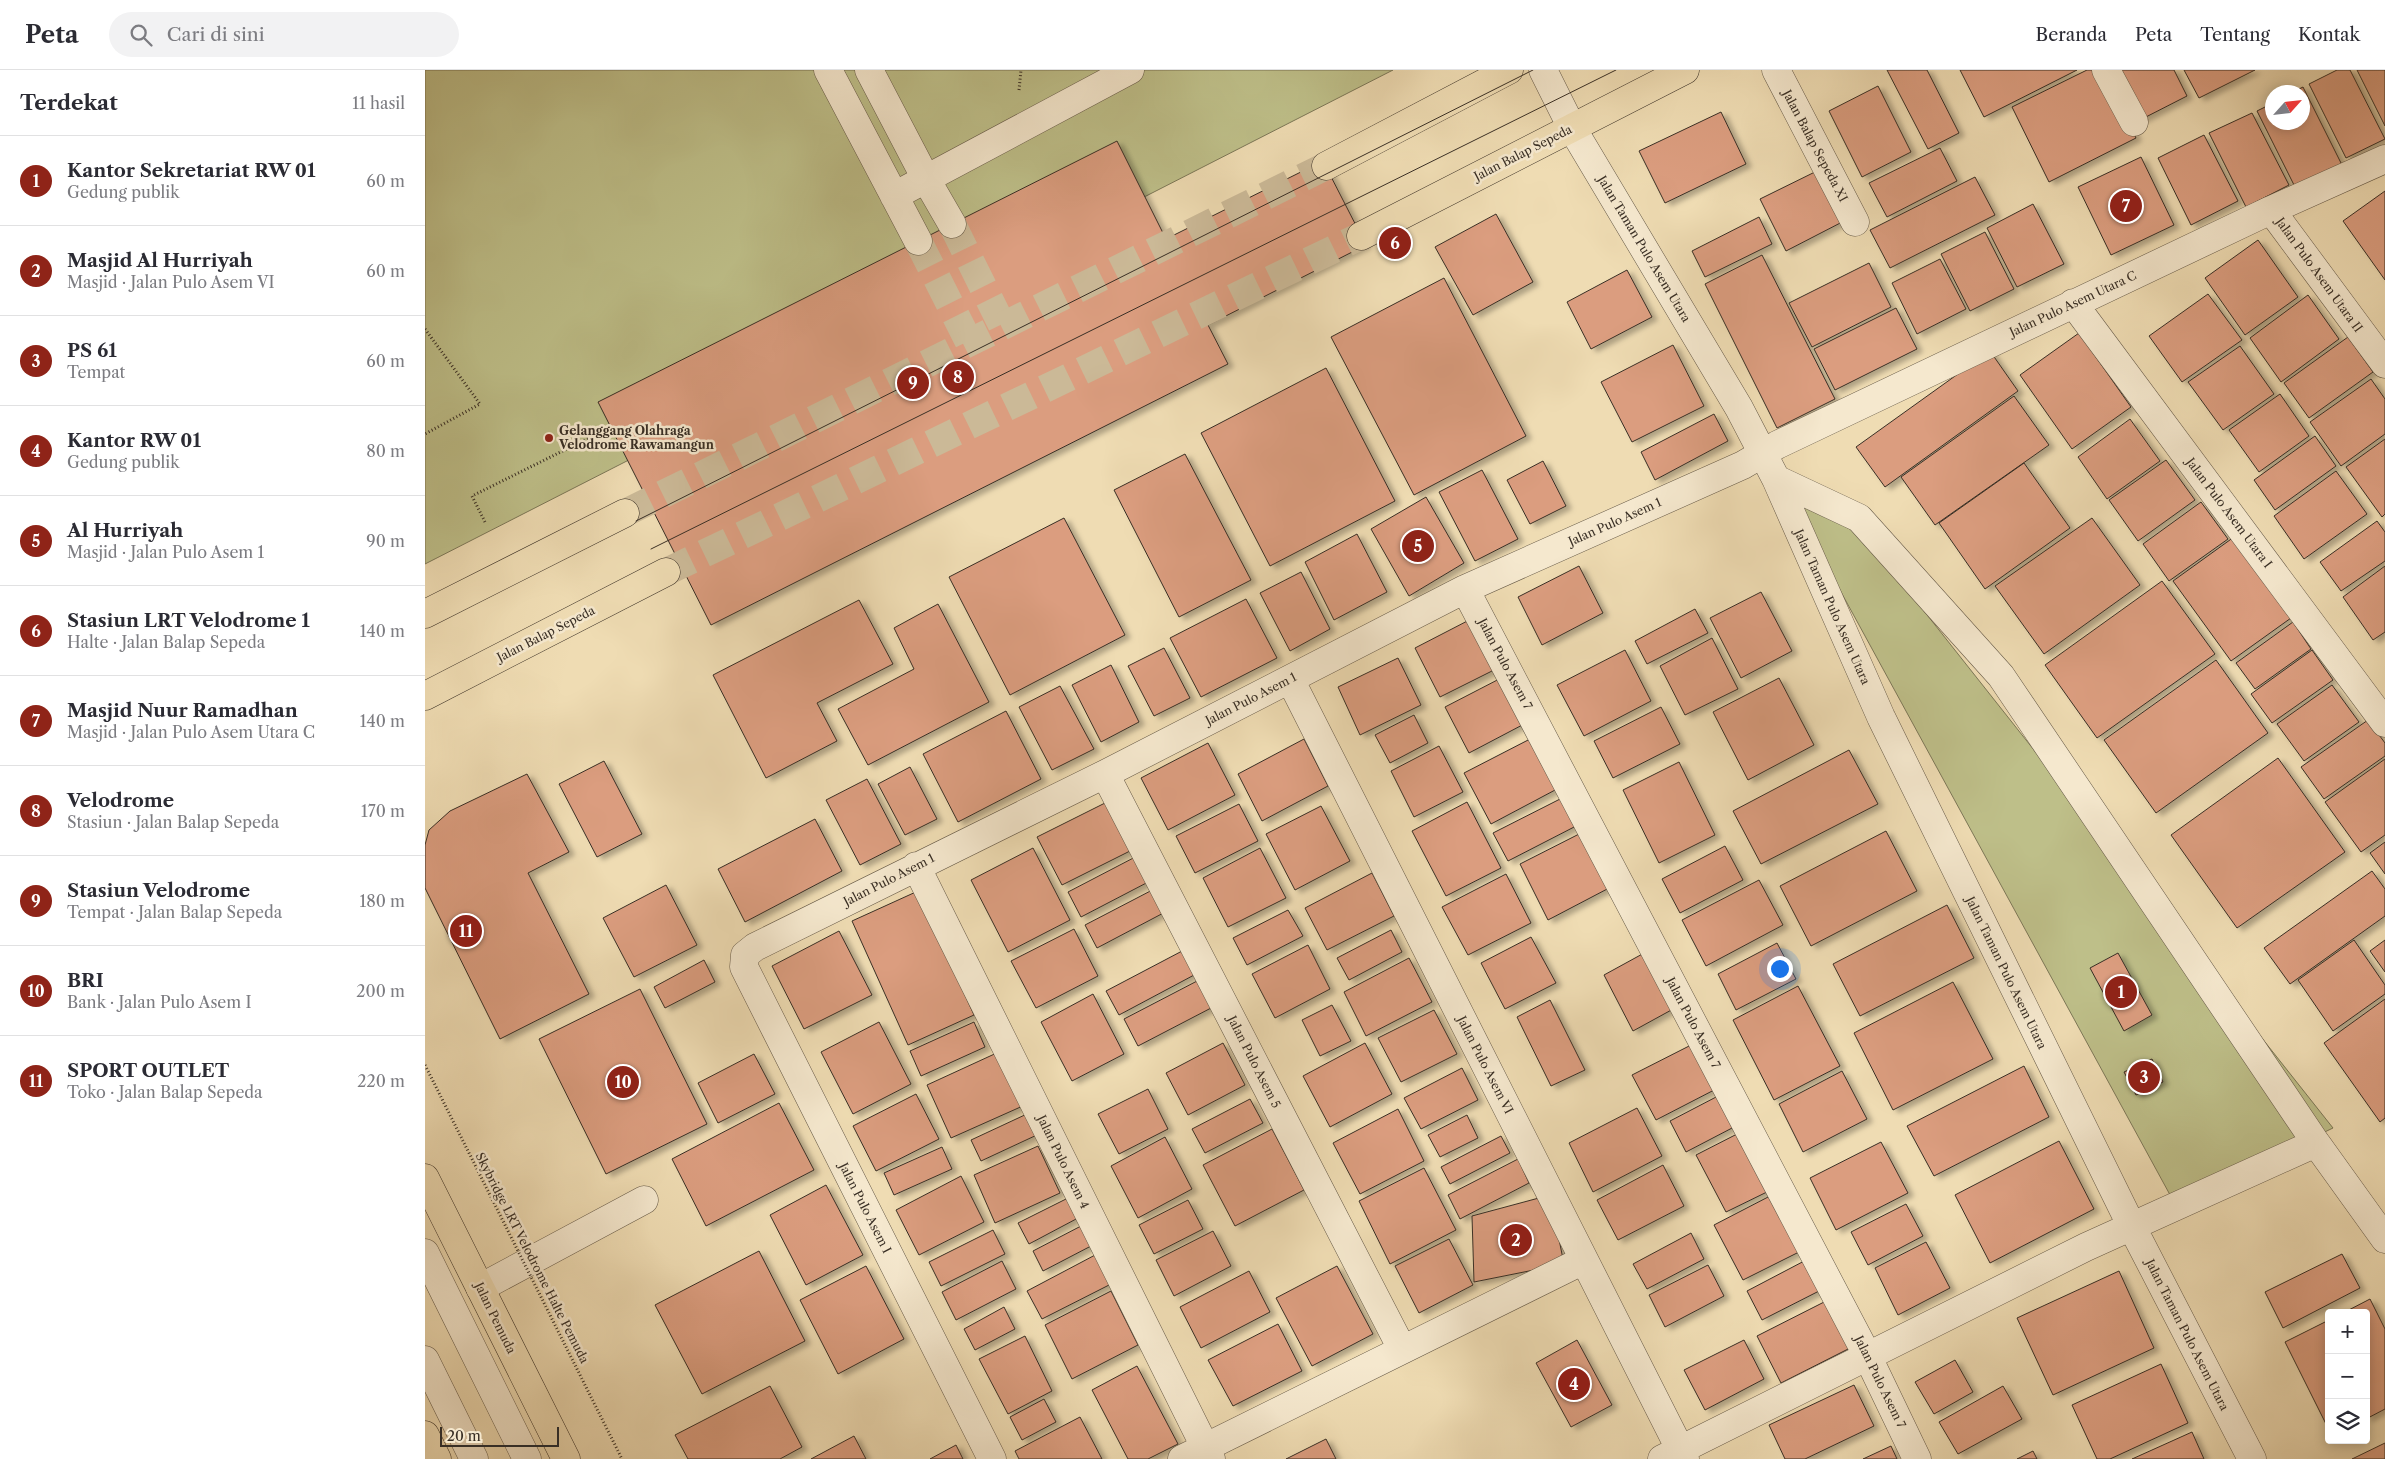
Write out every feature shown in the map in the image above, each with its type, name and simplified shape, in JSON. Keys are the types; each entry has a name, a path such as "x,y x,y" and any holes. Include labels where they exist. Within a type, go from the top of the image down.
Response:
{"main road":[{"path":"1326,166 1509,70"},
{"name":"Jalan Balap Sepeda","path":"1361,236 1685,70"},
{"path":"425,614 625,513"},
{"name":"Jalan Balap Sepeda","path":"425,696 666,572"},
{"name":"Jalan Pemuda","path":"425,1178 565,1459"},
{"path":"425,1435 437,1459"}],"street":[{"path":"828,70 918,241"},
{"path":"869,70 926,179 952,224"},
{"path":"894,196 1130,70"},
{"name":"Jalan Taman Pulo Asem Utara","path":"1543,70 1572,128 1739,408 1776,479 1881,717 2132,1227 2252,1459"},
{"name":"Jalan Balap Sepeda XI","path":"1776,70 1855,222"},
{"path":"2106,70 2134,122"},
{"name":"Jalan Pulo Asem Utara C","path":"1763,454 2073,303 2385,159"},
{"name":"Jalan Pulo Asem Utara II","path":"2271,210 2385,364"},
{"name":"Jalan Pulo Asem Utara I","path":"2073,303 2385,723"},
{"name":"Jalan Pulo Asem 1","path":"745,955 755,947 1105,774 1465,589 1743,465 1763,454"},
{"path":"1776,479 1859,518 2001,676 2316,1143 2385,1239"},
{"name":"Jalan Pulo Asem 7","path":"1465,589 1867,1354 1917,1459"},
{"name":"Jalan Pulo Asem VI","path":"1290,680 1584,1260 1676,1456"},
{"name":"Jalan Pulo Asem 5","path":"1105,774 1402,1349"},
{"name":"Jalan Pulo Asem 4","path":"916,866 1199,1455"},
{"name":"Jalan Pulo Asem I","path":"745,955 744,967 992,1459"},
{"path":"1676,1456 1867,1354 2086,1247 2316,1143"},
{"path":"481,1288 644,1200"},
{"path":"425,1253 527,1459"},
{"path":"1199,1455 1402,1349 1584,1260"},
{"path":"425,1360 474,1459"}],"path":[{"path":"425,328 480,404 425,434"},
{"path":"485,522 471,496 611,426"},
{"name":"Skybridge LRT Velodrome Halte Pemuda","path":"425,1065 623,1459"}],"green space":[{"name":"Gelanggang Olahraga Velodrome Rawamangun","path":"425,70 1393,70 425,564"},
{"path":"1787,493 1867,539 2333,1128 2175,1204"}],"building":[{"path":"1887,70 1927,70 1959,133 1928,149"},
{"path":"1960,70 2077,70 1984,117"},
{"path":"2087,70 2102,70 2136,138 2049,182 2012,107"},
{"path":"2115,70 2174,70 2187,96 2140,120"},
{"path":"2184,70 2255,70 2199,98"},
{"path":"2337,70 2350,70 2385,139 2346,158 2309,84"},
{"path":"2357,70 2385,70 2385,126"},
{"path":"1878,86 1911,152 1862,177 1829,111"},
{"path":"2310,101 2342,165 2296,189 2266,130 2310,130"},
{"path":"2265,107 2265,127 2257,111"},
{"path":"1721,112 1746,164 1665,203 1639,151"},
{"path":"2252,113 2289,185 2246,207 2209,133"},
{"path":"2204,135 2238,201 2191,225 2158,158"},
{"path":"1117,141 1166,239 1323,161 1366,245 1208,325 1228,364 711,625 598,402"},
{"path":"1940,148 1957,181 1887,217 1869,183"},
{"path":"2141,157 2174,225 2111,255 2078,187"},
{"path":"1823,168 1848,219 1786,251 1760,199"},
{"path":"1975,177 1995,215 1890,268 1870,230"},
{"path":"2385,191 2385,280 2343,221"},
{"path":"2033,204 2064,264 2017,287 1987,228"},
{"path":"1496,214 1533,282 1473,315 1435,247"},
{"path":"1759,217 1772,244 1705,277 1692,251"},
{"path":"1985,232 2014,289 1970,311 1941,254"},
{"path":"2258,240 2298,297 2245,335 2205,278"},
{"path":"1762,255 1835,399 1777,428 1705,284"},
{"path":"1940,259 1966,309 1917,334 1892,283"},
{"path":"1869,263 1891,307 1812,347 1789,303"},
{"path":"1627,270 1652,317 1591,349 1567,302"},
{"path":"1444,278 1526,436 1414,495 1331,337"},
{"path":"2208,294 2242,340 2182,382 2149,336"},
{"path":"2308,295 2339,339 2281,382 2250,338"},
{"path":"1896,308 1917,349 1835,390 1814,349"},
{"path":"2079,333 2131,407 2072,449 2020,375"},
{"path":"2348,337 2373,372 2309,418 2284,383"},
{"path":"1673,345 1704,406 1632,442 1601,382"},
{"path":"2240,346 2274,394 2223,430 2188,382"},
{"path":"1990,351 2018,391 1885,487 1856,447"},
{"path":"1326,368 1395,501 1270,566 1201,433"},
{"path":"2371,379 2385,399 2385,434 2341,466 2310,422"},
{"path":"2280,394 2309,436 2259,472 2229,430"},
{"path":"2014,396 2049,445 1935,525 1901,477"},
{"path":"1714,414 1728,441 1655,480 1641,452"},
{"path":"2130,419 2160,461 2107,499 2078,457"},
{"path":"2315,436 2336,466 2275,510 2254,480"},
{"path":"2385,439 2385,514 2382,517 2346,467"},
{"path":"1185,454 1251,580 1179,617 1114,490"},
{"path":"2166,460 2195,500 2138,541 2109,500"},
{"path":"1543,461 1566,506 1530,524 1507,480"},
{"path":"2024,463 2070,528 1985,589 1939,523"},
{"path":"1482,470 1518,539 1475,561 1439,492"},
{"path":"2336,471 2367,514 2304,559 2274,516"},
{"path":"1426,497 1464,563 1409,596 1371,529"},
{"path":"2201,502 2228,539 2169,581 2143,544"},
{"path":"1064,518 1125,635 1010,695 949,577"},
{"path":"2092,518 2140,585 2044,654 1995,586"},
{"path":"2377,521 2385,532 2385,561 2341,591 2320,562"},
{"path":"1357,534 1387,592 1334,620 1305,562"},
{"path":"2234,537 2291,618 2231,661 2173,581"},
{"path":"1579,566 1603,613 1542,645 1518,597"},
{"path":"2385,566 2385,632 2373,640 2343,597"},
{"path":"1301,572 1330,629 1290,651 1260,593"},
{"path":"2162,581 2215,654 2097,738 2045,665"},
{"path":"1761,592 1792,651 1741,678 1710,618"},
{"path":"1246,599 1277,658 1201,697 1170,638"},
{"path":"859,600 893,664 817,703 837,741 766,778 713,675"},
{"path":"938,604 989,702 868,765 838,709 914,669 894,628"},
{"path":"1695,609 1708,633 1647,664 1635,641"},
{"path":"1477,616 1502,666 1440,697 1415,648"},
{"path":"2293,622 2311,649 2255,689 2236,663"},
{"path":"1712,638 1738,689 1685,715 1660,666"},
{"path":"1164,648 1190,698 1154,716 1128,666"},
{"path":"1625,650 1651,701 1584,736 1557,685"},
{"path":"2312,650 2333,680 2272,723 2251,694"},
{"path":"1398,658 1421,705 1360,735 1338,687"},
{"path":"2216,660 2268,733 2156,813 2104,740"},
{"path":"1111,665 1139,722 1101,742 1072,685"},
{"path":"1505,676 1528,722 1469,753 1445,707"},
{"path":"1779,678 1814,745 1748,780 1713,712"},
{"path":"2332,685 2359,722 2304,761 2277,724"},
{"path":"1060,686 1094,749 1052,770 1019,707"},
{"path":"1661,707 1680,744 1613,778 1594,741"},
{"path":"1006,711 1041,779 958,822 923,754"},
{"path":"1414,715 1428,743 1390,763 1375,735"},
{"path":"2368,720 2385,743 2385,756 2324,799 2301,767"},
{"path":"1532,738 1557,789 1491,824 1464,773"},
{"path":"1304,739 1328,786 1262,821 1238,774"},
{"path":"1208,743 1235,795 1168,830 1141,778"},
{"path":"1439,746 1463,792 1414,817 1391,771"},
{"path":"1849,750 1878,804 1761,864 1733,811"},
{"path":"2278,758 2345,852 2237,928 2171,835"},
{"path":"2385,759 2385,835 2361,852 2325,802"},
{"path":"604,761 642,834 597,857 559,784"},
{"path":"1679,762 1715,835 1659,863 1623,790"},
{"path":"910,767 937,819 905,835 878,784"},
{"path":"527,774 569,852 528,873 589,994 500,1039 425,888 425,845 429,830 450,811"},
{"path":"867,779 901,844 860,865 826,800"},
{"path":"1564,797 1578,825 1508,861 1493,833"},
{"path":"1467,802 1501,868 1446,896 1412,831"},
{"path":"1105,803 1130,851 1062,885 1037,837"},
{"path":"1239,804 1258,841 1195,873 1176,836"},
{"path":"1321,806 1350,861 1295,890 1266,834"},
{"path":"815,819 842,871 745,922 718,869"},
{"path":"1886,831 1917,891 1811,946 1780,886"},
{"path":"1583,832 1611,887 1548,920 1520,864"},
{"path":"2385,842 2385,874 2370,853"},
{"path":"1725,846 1743,880 1680,913 1662,879"},
{"path":"1033,848 1070,920 1008,952 971,880"},
{"path":"1260,848 1286,898 1228,927 1203,878"},
{"path":"1141,854 1154,879 1081,917 1068,892"},
{"path":"2372,871 2385,889 2385,916 2290,984 2264,948"},
{"path":"1372,873 1394,916 1327,950 1305,908"},
{"path":"1506,874 1531,923 1468,955 1442,907"},
{"path":"1759,880 1783,925 1706,966 1682,920"},
{"path":"666,885 697,945 634,977 603,918"},
{"path":"1160,886 1171,909 1097,948 1085,925"},
{"path":"918,891 974,1015 908,1045 852,921"},
{"path":"1947,905 1974,958 1860,1016 1833,964"},
{"path":"1288,910 1303,936 1247,965 1233,938"},
{"path":"1074,929 1098,976 1036,1008 1011,961"},
{"path":"1391,930 1402,952 1349,980 1337,958"},
{"path":"839,931 872,995 804,1029 772,966"},
{"path":"1531,937 1556,983 1505,1009 1481,963"},
{"path":"2354,940 2385,985 2385,994 2333,1031 2298,980"},
{"path":"2385,940 2385,972 2370,951"},
{"path":"1777,943 1796,979 1736,1010 1718,974"},
{"path":"1308,945 1330,989 1275,1018 1252,974"},
{"path":"1184,950 1196,974 1119,1015 1106,991"},
{"path":"1646,952 1675,1008 1633,1031 1604,975"},
{"path":"2118,953 2152,1015 2124,1031 2090,968"},
{"path":"1409,958 1432,1002 1366,1036 1344,992"},
{"path":"704,960 715,982 665,1008 654,987"},
{"path":"1199,980 1213,1007 1138,1046 1124,1019"},
{"path":"1953,982 1993,1059 1893,1110 1854,1033"},
{"path":"1798,986 1840,1066 1774,1100 1733,1020"},
{"path":"640,989 707,1124 606,1174 539,1039"},
{"path":"1093,994 1124,1054 1072,1081 1041,1022"},
{"path":"2385,999 2385,1118 2380,1122 2324,1043"},
{"path":"1550,1000 1585,1070 1551,1086 1517,1017"},
{"path":"1332,1005 1351,1041 1320,1056 1302,1020"},
{"path":"1434,1010 1457,1054 1401,1082 1378,1038"},
{"path":"879,1022 911,1084 853,1114 821,1052"},
{"path":"974,1022 985,1047 921,1076 910,1051"},
{"path":"1223,1043 1245,1085 1188,1115 1166,1073"},
{"path":"1365,1043 1392,1094 1330,1127 1303,1076"},
{"path":"1695,1043 1718,1088 1656,1120 1632,1075"},
{"path":"1001,1051 1025,1105 951,1138 927,1085"},
{"path":"754,1054 775,1094 718,1123 698,1083"},
{"path":"2152,1059 2163,1082 2136,1095 2124,1072"},
{"path":"2024,1066 2049,1117 1934,1176 1907,1126"},
{"path":"1462,1068 1478,1100 1421,1129 1404,1098"},
{"path":"1842,1071 1867,1119 1803,1152 1779,1104"},
{"path":"1148,1089 1168,1129 1119,1154 1098,1114"},
{"path":"916,1094 939,1139 876,1171 853,1126"},
{"path":"1718,1096 1734,1127 1686,1152 1670,1121"},
{"path":"1250,1099 1263,1123 1205,1153 1192,1129"},
{"path":"779,1103 814,1170 706,1226 672,1159"},
{"path":"1637,1108 1662,1156 1593,1192 1569,1143"},
{"path":"1398,1109 1424,1161 1360,1194 1333,1143"},
{"path":"1029,1113 1039,1134 981,1161 971,1140"},
{"path":"1467,1115 1478,1138 1440,1157 1428,1135"},
{"path":"1272,1129 1304,1190 1235,1226 1203,1165"},
{"path":"1739,1133 1769,1191 1726,1212 1696,1155"},
{"path":"1501,1136 1510,1153 1450,1184 1441,1167"},
{"path":"1165,1137 1192,1189 1138,1218 1111,1166"},
{"path":"2059,1141 2094,1209 1990,1263 1955,1195"},
{"path":"1881,1142 1908,1193 1836,1230 1810,1178"},
{"path":"1038,1146 1060,1193 995,1223 974,1175"},
{"path":"942,1147 952,1169 894,1195 884,1173"},
{"path":"1518,1159 1529,1183 1460,1219 1448,1195"},
{"path":"1663,1165 1684,1206 1618,1240 1597,1200"},
{"path":"1424,1168 1456,1230 1390,1264 1359,1201"},
{"path":"961,1176 984,1222 919,1255 896,1210"},
{"path":"826,1185 863,1255 806,1285 770,1215"},
{"path":"1550,1195 1564,1264 1474,1282 1472,1216"},
{"path":"1770,1196 1799,1252 1743,1280 1714,1225"},
{"path":"1068,1198 1078,1218 1029,1244 1018,1223"},
{"path":"1188,1200 1203,1229 1154,1254 1139,1225"},
{"path":"1906,1204 1923,1236 1868,1265 1851,1232"},
{"path":"1081,1226 1091,1246 1043,1271 1033,1251"},
{"path":"993,1230 1005,1254 941,1286 929,1262"},
{"path":"1213,1231 1231,1266 1174,1296 1156,1260"},
{"path":"1691,1233 1704,1259 1647,1289 1633,1264"},
{"path":"1449,1239 1473,1285 1419,1313 1395,1266"},
{"path":"1926,1242 1950,1288 1898,1315 1875,1268"},
{"path":"759,1251 805,1341 702,1394 655,1305"},
{"path":"1097,1254 1113,1283 1042,1319 1027,1291"},
{"path":"2342,1254 2360,1288 2283,1328 2265,1292"},
{"path":"1808,1259 1823,1289 1762,1320 1747,1291"},
{"path":"1002,1261 1016,1289 956,1320 942,1292"},
{"path":"1708,1265 1724,1296 1665,1327 1649,1295"},
{"path":"866,1266 904,1339 838,1374 800,1300"},
{"path":"1337,1266 1373,1334 1312,1366 1276,1298"},
{"path":"1249,1271 1270,1312 1201,1348 1180,1307"},
{"path":"2119,1271 2154,1348 2053,1395 2017,1318"},
{"path":"1111,1291 1138,1345 1072,1379 1045,1325"},
{"path":"1830,1299 1854,1346 1781,1383 1757,1336"},
{"path":"2370,1299 2385,1329 2385,1409 2370,1417 2370,1309 2351,1309"},
{"path":"1004,1307 1015,1329 975,1350 964,1329"},
{"path":"2325,1322 2325,1422 2285,1342"},
{"path":"1278,1324 1302,1371 1233,1406 1208,1360"},
{"path":"1025,1336 1052,1391 1008,1414 979,1359"},
{"path":"1577,1340 1612,1405 1571,1427 1536,1363"},
{"path":"1744,1340 1764,1379 1705,1410 1684,1370"},
{"path":"1955,1360 1973,1392 1934,1414 1915,1382"},
{"path":"2161,1364 2188,1423 2110,1459 2097,1459 2072,1405"},
{"path":"1137,1366 1178,1444 1148,1459 1128,1459 1092,1390"},
{"path":"1854,1385 1874,1426 1805,1459 1785,1459 1769,1425"},
{"path":"770,1386 802,1447 780,1459 688,1459 675,1435"},
{"path":"2003,1386 2022,1419 1958,1454 1939,1422"},
{"path":"1044,1399 1056,1422 1022,1440 1010,1417"},
{"path":"1080,1417 1102,1459 1019,1459 1015,1451"},
{"path":"2192,1432 2204,1459 2132,1459"},
{"path":"854,1436 866,1459 811,1459"},
{"path":"1326,1439 1336,1459 1286,1459"},
{"path":"2385,1443 2385,1459 2352,1459"},
{"path":"956,1445 963,1459 930,1459"},
{"path":"1891,1446 1897,1459 1863,1459"},
{"path":"2033,1451 2037,1459 2017,1459"}],"tunnel":[{"path":"625,513 1326,166"},
{"path":"952,224 1003,327"},
{"path":"666,572 1361,236"},
{"path":"918,241 970,344"}],"tram line":[{"path":"636,521 1533,70"},
{"path":"651,549 1616,70"}],"place":[{"name":"Masjid Nuur Ramadhan","path":"2126,206"},
{"name":"Stasiun LRT Velodrome 1","path":"1395,243"},
{"name":"Velodrome","path":"958,377"},
{"name":"Stasiun Velodrome","path":"913,383"},
{"name":"Gelanggang Olahraga Velodrome Rawamangun","path":"549,438"},
{"name":"Al Hurriyah","path":"1418,546"},
{"name":"SPORT OUTLET","path":"466,931"},
{"name":"Kantor Sekretariat RW 01","path":"2121,992"},
{"name":"PS 61","path":"2144,1077"},
{"name":"BRI","path":"623,1082"},
{"name":"Masjid Al Hurriyah","path":"1516,1240"},
{"name":"Kantor RW 01","path":"1574,1384"}]}
